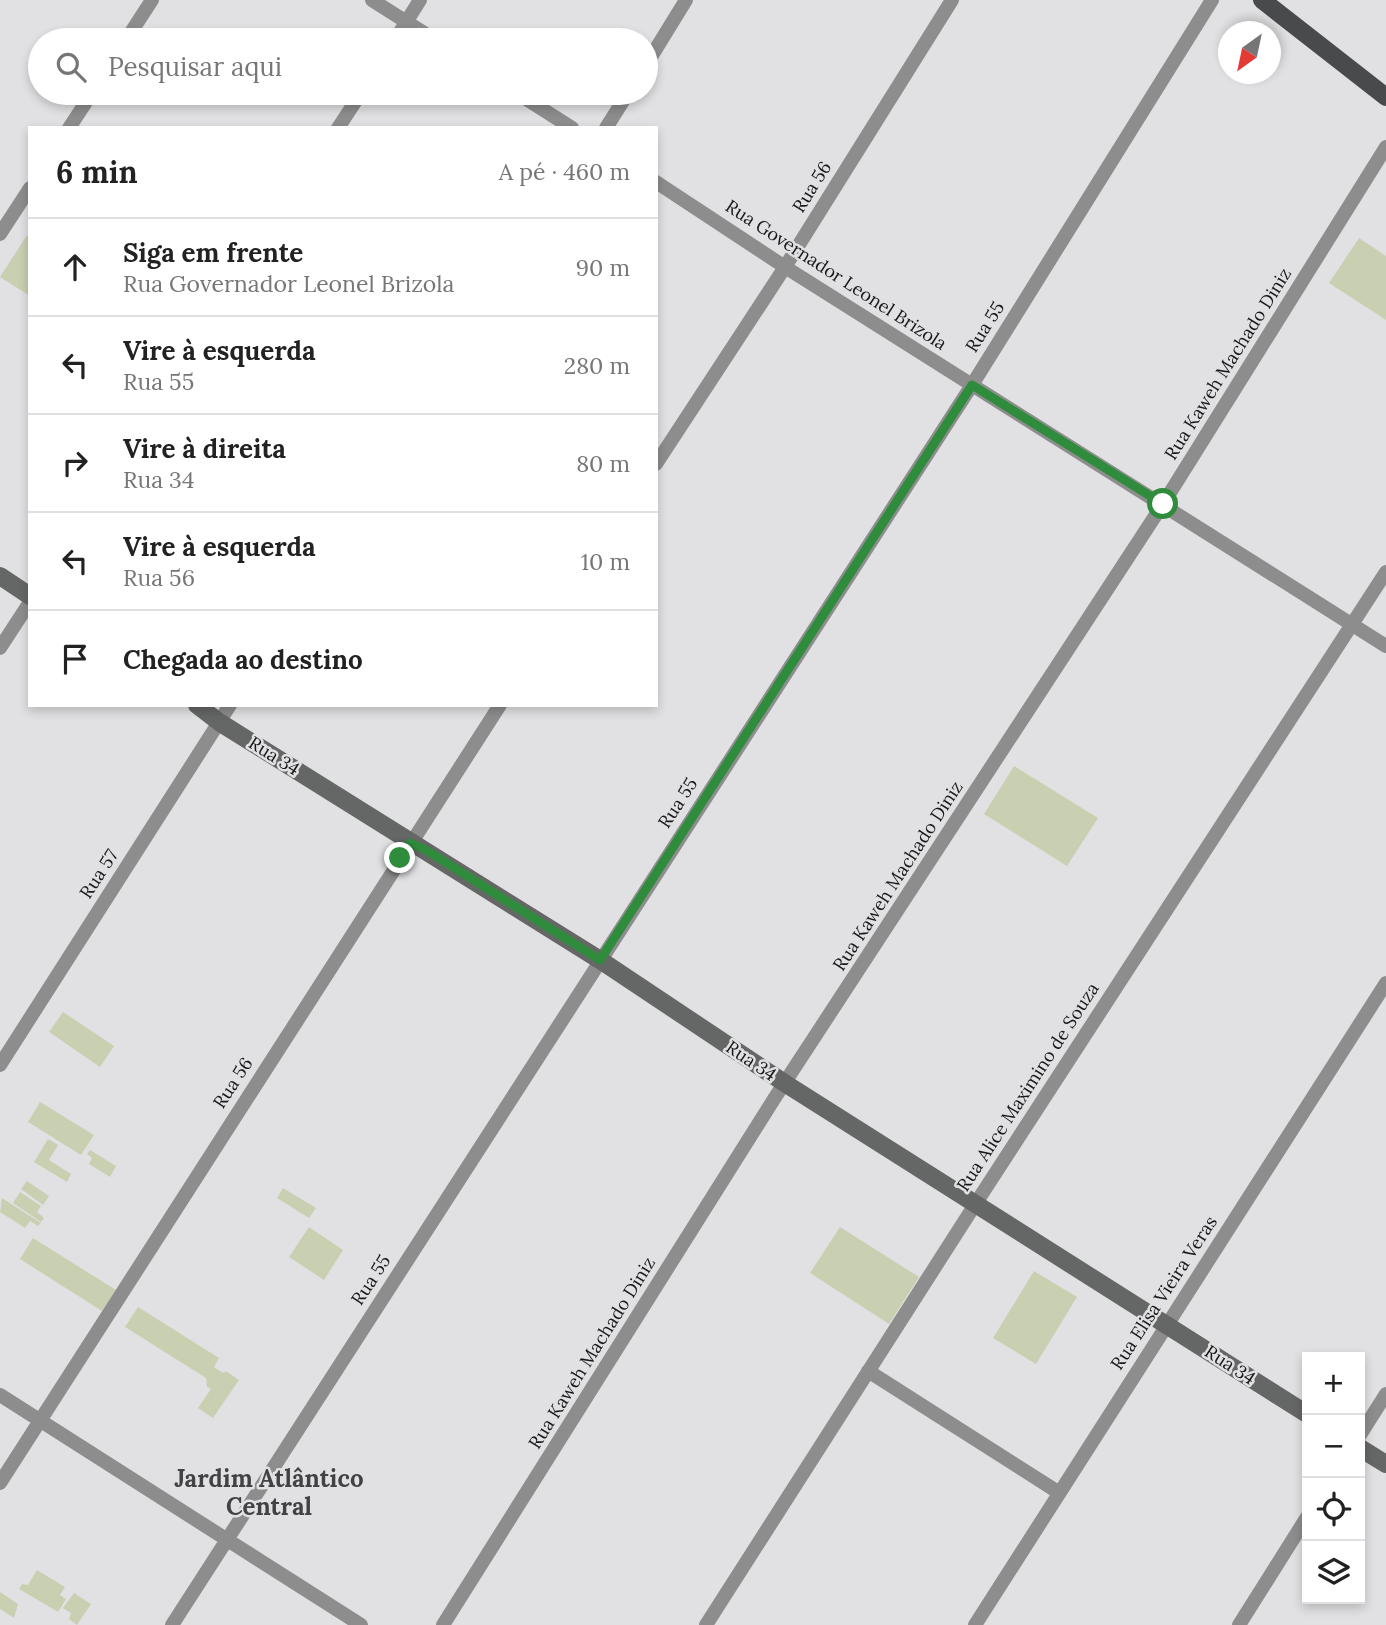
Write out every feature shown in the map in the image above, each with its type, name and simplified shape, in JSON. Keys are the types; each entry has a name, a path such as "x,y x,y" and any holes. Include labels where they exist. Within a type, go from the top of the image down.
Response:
{"main road":[{"path":"1262,0 1386,97"}],"street":[{"path":"134,28 152,0"},
{"path":"372,0 416,28"},
{"path":"403,28 420,0"},
{"path":"658,46 686,0"},
{"name":"Rua 56","path":"658,461 785,267 952,0"},
{"name":"Rua 55","path":"172,1625 972,385 1212,0"},
{"path":"70,126 84,105"},
{"path":"339,126 353,105"},
{"path":"536,105 569,126"},
{"path":"607,126 620,105"},
{"name":"Rua Kaweh Machado Diniz","path":"443,1625 786,1084 1163,504 1386,147"},
{"name":"Rua Governador Leonel Brizola","path":"658,184 1386,646"},
{"path":"0,234 28,191"},
{"name":"Rua Alice Maximino de Souza","path":"706,1625 976,1203 1386,572"},
{"path":"0,576 28,595"},
{"path":"0,648 28,605"},
{"name":"Rua 34","path":"200,707 219,722 396,831 410,843 426,850 600,960 786,1084 1302,1411"},
{"name":"Rua 57","path":"0,1065 229,707"},
{"name":"Rua 56","path":"0,1483 499,707"},
{"name":"Rua Elisa Vieira Veras","path":"975,1625 1386,984"},
{"path":"868,1371 1058,1492"},
{"path":"1365,1427 1386,1394"},
{"path":"0,1395 360,1625"},
{"path":"1365,1451 1386,1464"},
{"path":"1239,1625 1302,1525"}],"green space":[{"path":"27,235 28,295 0,277"},
{"path":"1359,238 1386,256 1386,320 1329,283"},
{"path":"1014,766 1098,818 1067,866 984,814"},
{"path":"63,1012 114,1046 100,1067 49,1032"},
{"path":"40,1102 94,1135 81,1155 28,1122"},
{"path":"48,1139 58,1145 49,1160 71,1174 67,1182 34,1162"},
{"path":"90,1150 116,1166 110,1177 89,1164 92,1158 87,1154"},
{"path":"27,1181 49,1196 43,1205 21,1189"},
{"path":"283,1188 316,1208 309,1218 277,1198"},
{"path":"20,1192 41,1206 37,1212 44,1218 41,1222 13,1203"},
{"path":"2,1198 41,1223 38,1226 30,1221 25,1228 0,1212"},
{"path":"309,1227 343,1250 324,1280 289,1257"},
{"path":"840,1227 919,1277 889,1324 810,1273"},
{"path":"33,1238 116,1290 102,1311 20,1259"},
{"path":"1034,1271 1077,1297 1036,1364 993,1338"},
{"path":"138,1307 219,1358 214,1367 239,1380 213,1418 198,1408 211,1389 207,1387 206,1378 125,1327"},
{"path":"37,1570 65,1587 60,1595 66,1599 58,1612 19,1589 22,1584 28,1585"},
{"path":"0,1592 18,1604 14,1618 0,1609"},
{"path":"74,1593 91,1604 77,1625 69,1619 71,1613 63,1608"}],"district":[{"name":"Jardim Atlântico Central","path":"269,1493"}],"route":[{"path":"400,858 410,843 426,850 600,960 972,385 1163,504"}]}
